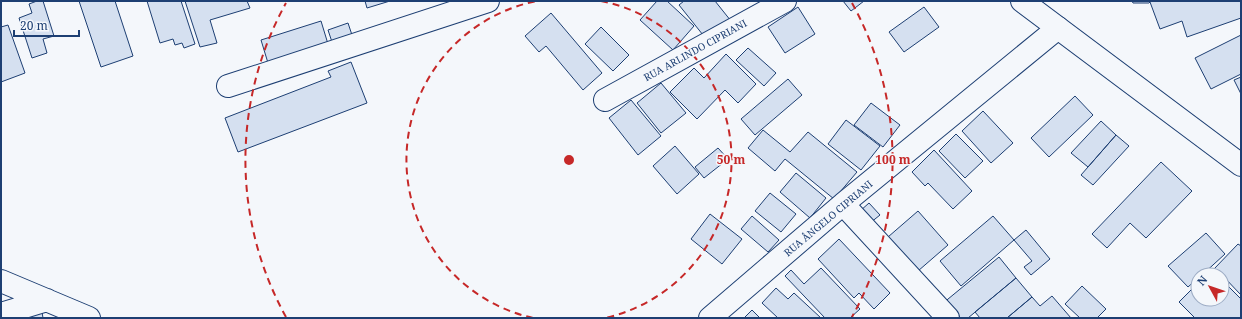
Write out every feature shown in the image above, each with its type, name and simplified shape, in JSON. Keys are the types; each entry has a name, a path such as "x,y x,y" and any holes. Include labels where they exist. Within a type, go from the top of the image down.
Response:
{"street":[{"path":"228,86 488,1"},
{"name":"RUA ARLINDO CIPRIANI","path":"605,100 785,1"},
{"path":"1022,1 1241,165"},
{"name":"RUA ÂNGELO CIPRIANI","path":"710,318 843,204 1058,28"},
{"path":"843,204 948,318"},
{"path":"1,281 90,318"},
{"path":"1,314 47,300"}],"building":[{"path":"37,1 43,1 54,36 43,39 47,53 32,58 19,18 32,13 29,4"},
{"path":"79,1 115,1 133,56 101,67"},
{"path":"147,1 181,1 195,44 184,48 182,43 175,45 173,39 160,43"},
{"path":"185,1 247,1 250,8 210,20 217,43 200,47"},
{"path":"365,1 390,1 367,8"},
{"path":"657,1 667,1 694,26 673,50 640,20"},
{"path":"684,1 715,1 731,21 707,40 679,5"},
{"path":"843,1 864,1 851,11"},
{"path":"1132,1 1241,1 1241,18 1187,37 1182,21 1160,29 1150,2 1133,3"},
{"path":"798,7 815,34 785,53 768,27"},
{"path":"924,7 939,27 904,52 889,32"},
{"path":"551,13 602,73 583,90 546,46 539,52 525,36"},
{"path":"321,21 328,44 268,63 261,40"},
{"path":"348,23 352,35 332,42 328,30"},
{"path":"8,25 25,73 1,82 1,27"},
{"path":"601,27 629,55 613,71 585,44"},
{"path":"1241,35 1241,74 1211,89 1195,58"},
{"path":"748,48 776,73 764,86 736,60"},
{"path":"726,54 756,84 738,103 725,90 697,119 670,92 694,68 704,78"},
{"path":"351,62 367,103 238,152 225,118 331,77 328,71"},
{"path":"1241,77 1241,94 1234,80"},
{"path":"788,79 802,95 755,135 741,119"},
{"path":"661,83 686,113 661,133 637,103"},
{"path":"1075,96 1093,115 1049,157 1031,138"},
{"path":"631,100 661,136 638,155 609,118"},
{"path":"871,103 900,125 883,147 854,125"},
{"path":"983,111 1013,143 991,163 962,131"},
{"path":"846,120 880,146 861,170 828,144"},
{"path":"1101,121 1116,135 1088,167 1071,153"},
{"path":"763,130 790,152 808,132 857,172 834,199 785,159 775,171 748,148"},
{"path":"956,134 983,161 965,178 939,151"},
{"path":"1116,135 1129,146 1093,185 1081,175"},
{"path":"675,146 699,174 677,194 653,166"},
{"path":"718,148 728,159 704,178 695,167"},
{"path":"934,150 972,191 953,209 928,183 925,186 912,172"},
{"path":"1161,162 1192,191 1146,238 1130,223 1107,248 1092,234"},
{"path":"796,173 826,198 810,218 780,192"},
{"path":"770,193 796,214 781,232 755,211"},
{"path":"869,203 880,215 870,223 860,211"},
{"path":"918,211 948,245 918,271 888,237"},
{"path":"710,214 742,239 722,264 691,239"},
{"path":"752,216 779,240 768,252 741,229"},
{"path":"993,216 1014,240 961,286 940,261"},
{"path":"1026,230 1050,259 1031,275 1024,267 1032,261 1014,240"},
{"path":"1206,233 1225,254 1211,267 1190,267 1190,285 1188,287 1168,266"},
{"path":"839,239 890,293 874,309 859,293 854,298 818,259"},
{"path":"1238,244 1241,246 1241,295 1230,283 1230,267 1216,267"},
{"path":"999,257 1016,278 968,318 953,318 942,304"},
{"path":"821,268 860,309 850,318 825,318 785,276 791,270 804,284"},
{"path":"1016,278 1032,297 1007,318 980,318 975,312"},
{"path":"1082,286 1106,309 1097,318 1080,318 1065,304"},
{"path":"776,288 788,299 794,293 821,318 778,318 762,303"},
{"path":"1230,288 1241,299 1241,318 1195,318 1179,302 1190,291 1190,307 1230,307"},
{"path":"1052,296 1071,318 1007,318 1032,297 1040,306"},
{"path":"752,310 760,318 744,318"},
{"path":"42,312 43,318 20,318"}]}
